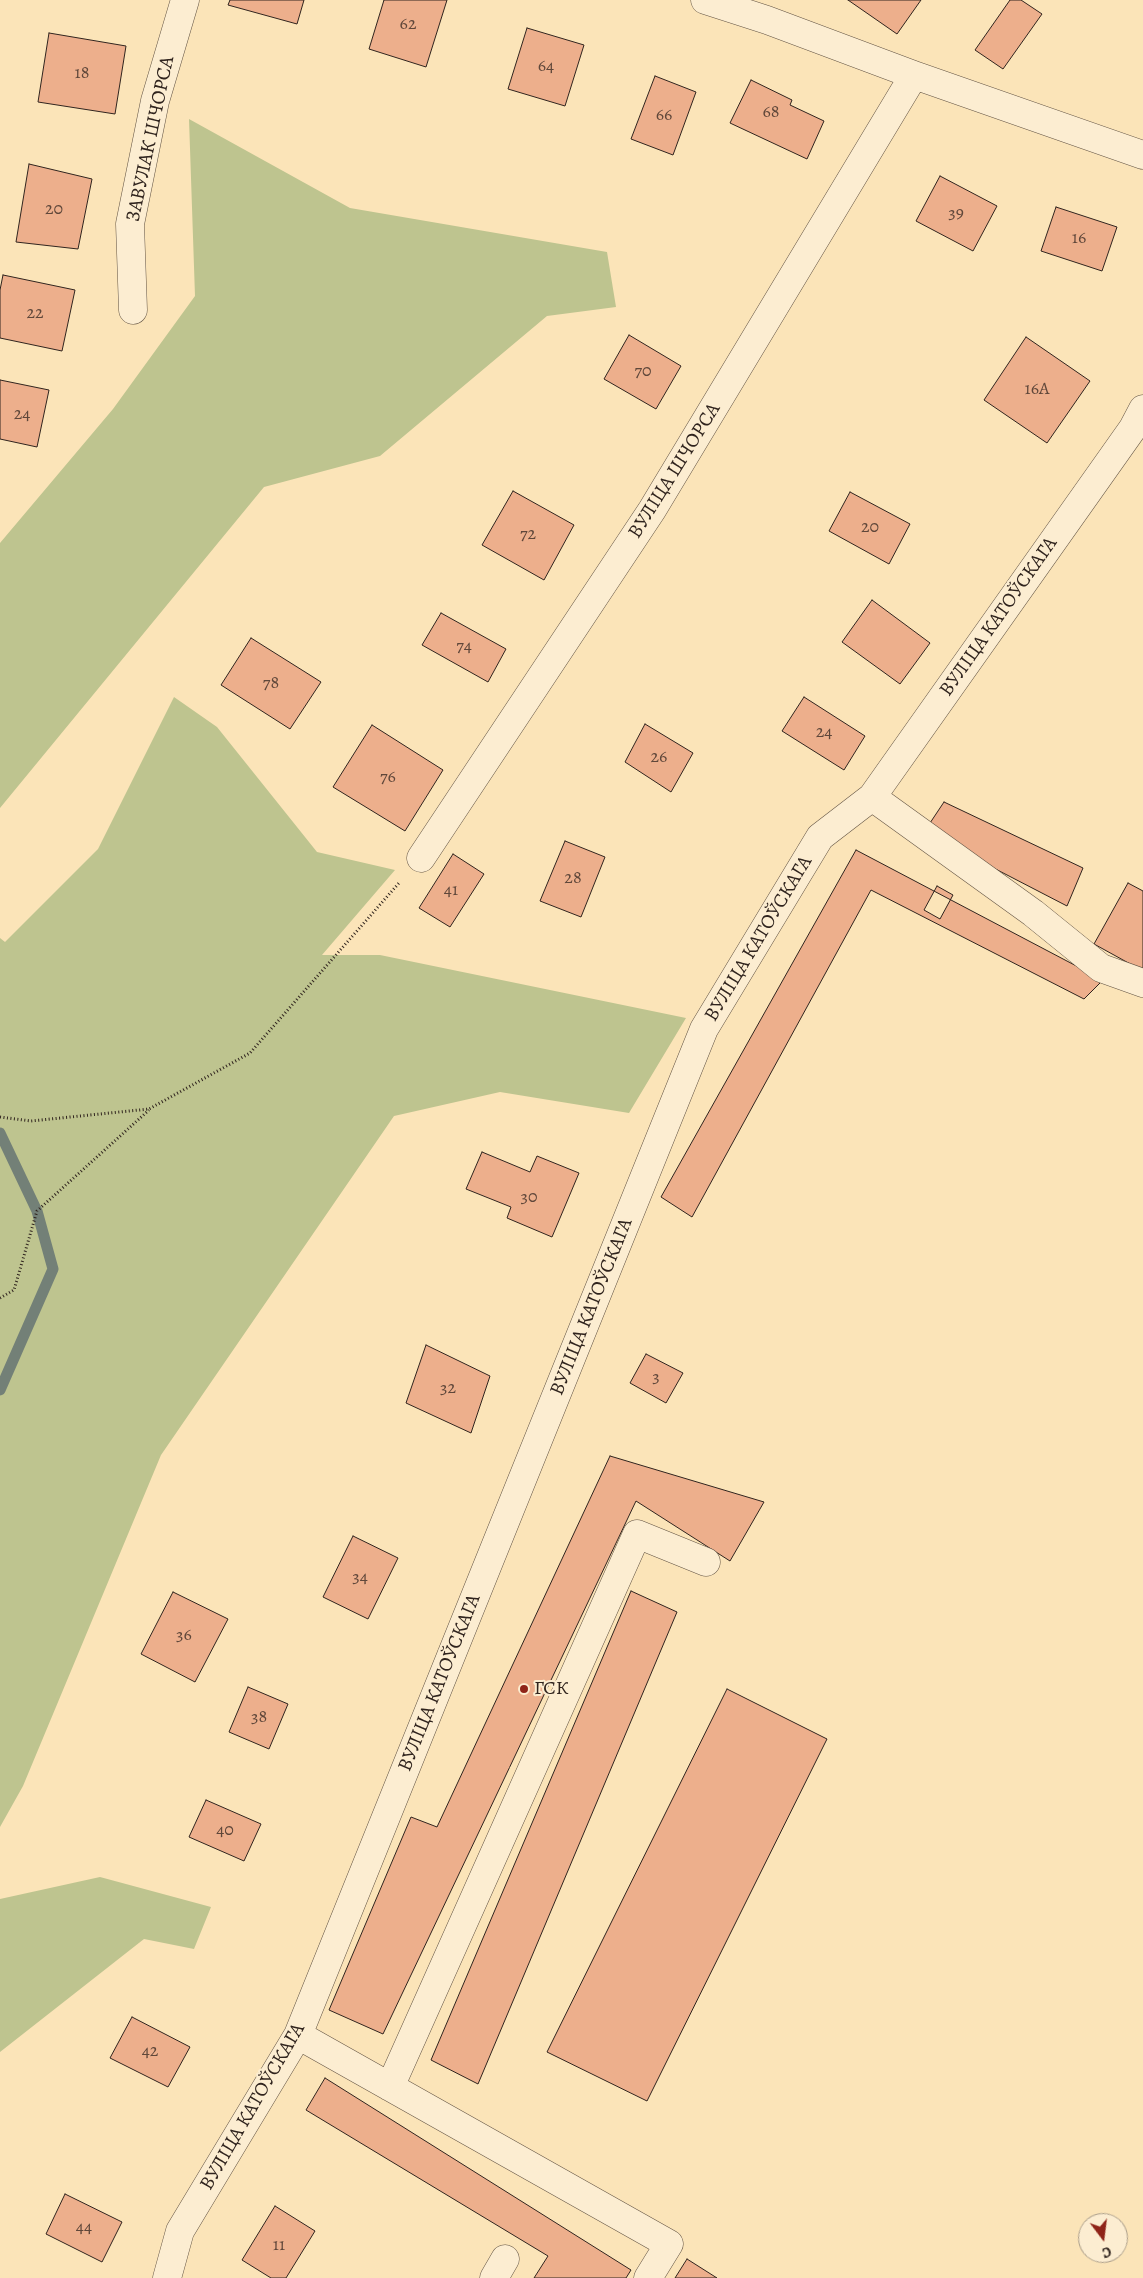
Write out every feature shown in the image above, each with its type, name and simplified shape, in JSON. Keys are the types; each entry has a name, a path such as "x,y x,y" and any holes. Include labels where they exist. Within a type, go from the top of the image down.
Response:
{"street":[{"name":"ЗАВУЛАК ШЧОРСА","path":"132,310 130,224 154,101 185,0"},
{"path":"705,0 774,10 914,75 1143,155"},
{"name":"ВУЛІЦА ШЧОРСА","path":"421,858 652,510 914,75"},
{"name":"ВУЛІЦА КАТОЎСКАГА","path":"167,2278 180,2231 298,2035 704,1029 820,837 872,797 1140,423"},
{"path":"872,797 1033,913 1101,968 1143,983"},
{"path":"390,2087 637,1534 706,1562"},
{"path":"298,2035 669,2244 648,2278"}],"path":[{"path":"0,1298 14,1290 37,1211 150,1109 250,1053 421,858"},
{"path":"0,1117 31,1121 150,1109"}],"green space":[{"path":"189,119 350,208 607,252 616,307 547,316 380,456 264,487 0,808 0,543 113,409 195,296"},
{"path":"174,697 217,727 317,852 395,870 322,955 380,955 686,1018 629,1113 500,1092 394,1116 161,1455 23,1786 0,1827 0,938 5,942 98,849"},
{"path":"100,1877 211,1907 194,1949 144,1939 0,2052 0,1899"}],"building":[{"path":"230,0 304,0 297,24 228,5"},
{"path":"384,0 447,0 426,67 369,49"},
{"path":"848,0 921,0 897,34"},
{"path":"1010,0 1021,0 1042,14 1003,69 975,50"},
{"path":"527,28 584,45 565,106 508,89"},
{"path":"49,33 126,46 115,114 38,102"},
{"path":"655,76 696,92 673,155 631,139"},
{"path":"751,80 792,100 790,105 824,121 807,159 730,123"},
{"path":"29,164 92,179 78,249 16,242"},
{"path":"940,176 997,206 973,251 916,221"},
{"path":"1056,207 1117,227 1102,271 1041,251"},
{"path":"3,275 75,290 62,351 0,338 0,290"},
{"path":"629,335 681,366 656,409 604,379"},
{"path":"1026,337 1090,381 1047,443 984,400"},
{"path":"0,380 49,390 37,447 0,439"},
{"path":"513,491 574,525 544,580 482,545"},
{"path":"850,492 910,524 889,564 829,531"},
{"path":"872,600 930,643 900,684 842,642"},
{"path":"441,613 506,649 488,682 422,645"},
{"path":"251,638 321,682 290,729 221,685"},
{"path":"804,697 865,736 844,770 782,731"},
{"path":"645,724 693,753 671,792 625,762"},
{"path":"372,725 443,770 405,831 333,787"},
{"path":"944,802 1083,868 1067,906 924,832"},
{"path":"565,841 605,857 581,917 540,901"},
{"path":"856,850 1103,980 1084,999 871,890 692,1217 661,1197"},
{"path":"453,854 484,874 450,927 419,908"},
{"path":"1128,883 1143,891 1143,971 1094,944"},
{"path":"937,886 953,895 940,919 924,910"},
{"path":"482,1152 530,1172 537,1156 579,1173 552,1237 507,1218 511,1207 466,1189"},
{"path":"426,1345 490,1376 471,1433 406,1403"},
{"path":"646,1354 683,1373 666,1403 630,1383"},
{"name":"ГСК","path":"610,1456 764,1502 730,1561 636,1501 383,2034 329,2010 411,1817 437,1827"},
{"path":"353,1536 398,1558 368,1619 323,1597"},
{"path":"631,1591 677,1612 478,2084 431,2060"},
{"path":"173,1592 228,1619 195,1682 141,1654"},
{"path":"248,1687 288,1704 269,1749 229,1732"},
{"path":"727,1689 827,1739 647,2101 547,2052"},
{"path":"206,1800 261,1824 244,1861 189,1837"},
{"path":"132,2017 190,2047 168,2087 110,2058"},
{"path":"325,2078 631,2270 626,2278 534,2278 548,2256 306,2110"},
{"path":"65,2194 122,2222 102,2262 46,2234"},
{"path":"275,2206 315,2231 286,2278 271,2278 242,2260"},
{"path":"687,2259 717,2278 675,2278"}],"waterway":[{"path":"0,1133 37,1211 53,1269 0,1390"}],"place":[{"name":"ГСК","path":"524,1689"}]}
